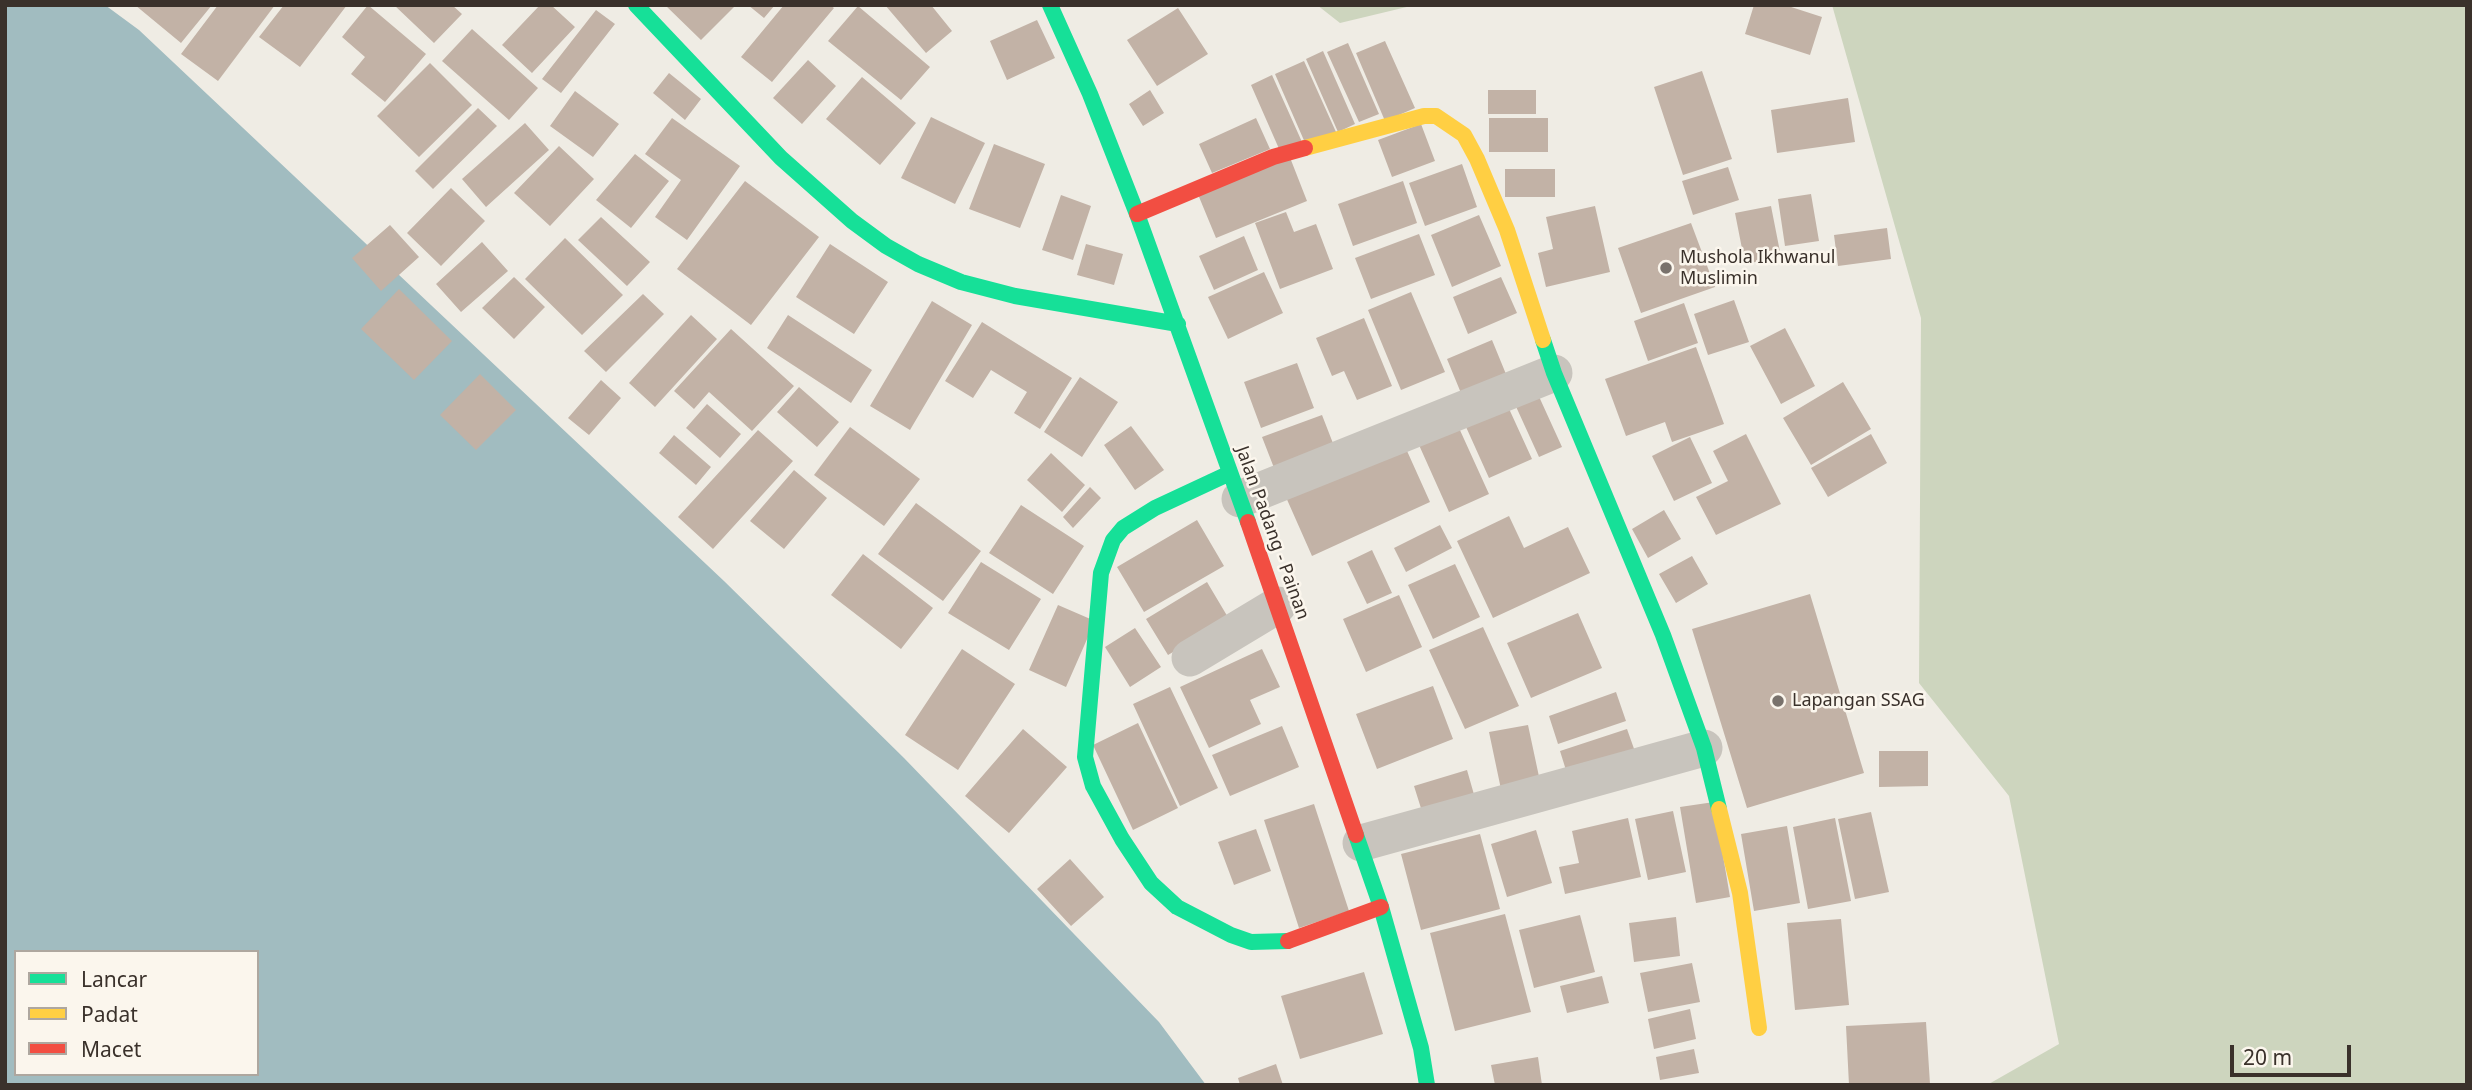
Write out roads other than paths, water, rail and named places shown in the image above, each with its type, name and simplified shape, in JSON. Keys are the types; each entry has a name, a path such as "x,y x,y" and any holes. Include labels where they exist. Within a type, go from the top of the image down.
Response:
{"main road":[{"path":"636,5 782,158 852,221 886,246 918,264 961,282 1001,293 1178,324"},
{"name":"Jalan Padang - Painan","path":"1050,5 1090,94 1138,214 1278,605 1381,907 1421,1048 1427,1085"},
{"path":"1138,214 1273,158 1424,116 1436,116 1464,135 1507,230 1554,373 1663,635 1704,748 1740,893 1759,1028"},
{"path":"1235,486 1156,509 1124,528 1110,548 1101,573 1087,718 1085,757 1093,786 1122,839 1152,883 1177,907 1231,935 1251,942 1286,942 1381,907"}],"street":[{"path":"1235,486 1554,373"},
{"path":"1190,659 1278,605"},
{"path":"1360,843 1704,748"}],"water":[{"path":"5,5 105,5 139,30 724,581 904,758 1159,1022 1206,1085 5,1085"}],"place":[{"name":"Mushola Ikhwanul Muslimin","path":"1666,268"},
{"name":"Lapangan SSAG","path":"1778,701"}]}
